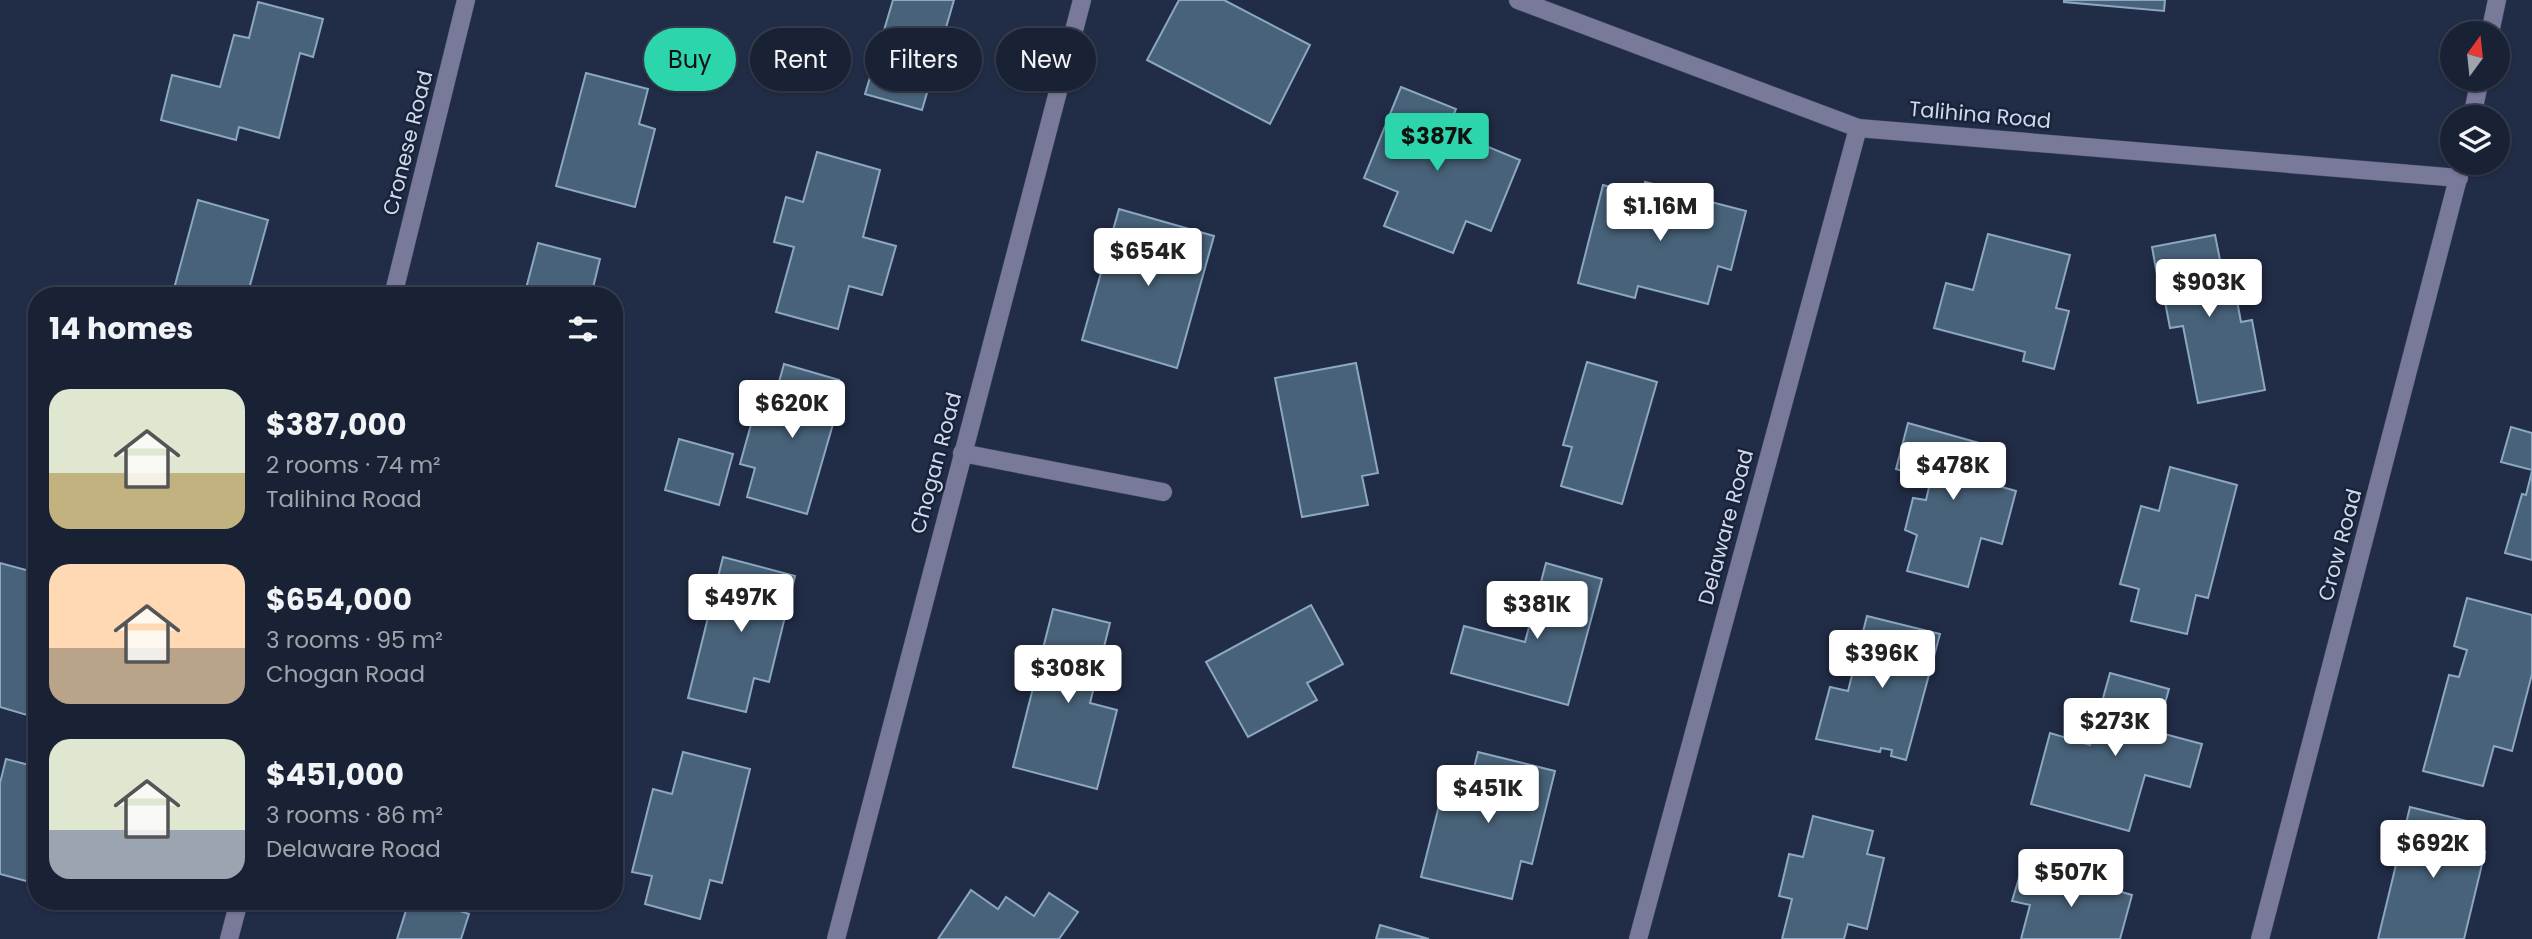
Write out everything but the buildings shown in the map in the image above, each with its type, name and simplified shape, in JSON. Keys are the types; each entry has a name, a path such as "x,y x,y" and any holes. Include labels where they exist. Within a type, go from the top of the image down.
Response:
{"street":[{"name":"Cronese Road","path":"395,287 466,0"},
{"name":"Chogan Road","path":"836,939 1082,0"},
{"name":"Talihina Road","path":"1518,0 1858,128 2440,170"},
{"path":"2493,21 2497,0"},
{"name":"Delaware Road","path":"1638,939 1858,128"},
{"name":"Crow Road","path":"2260,939 2460,175"},
{"path":"962,453 1163,492"},
{"path":"229,939 237,910"}]}
